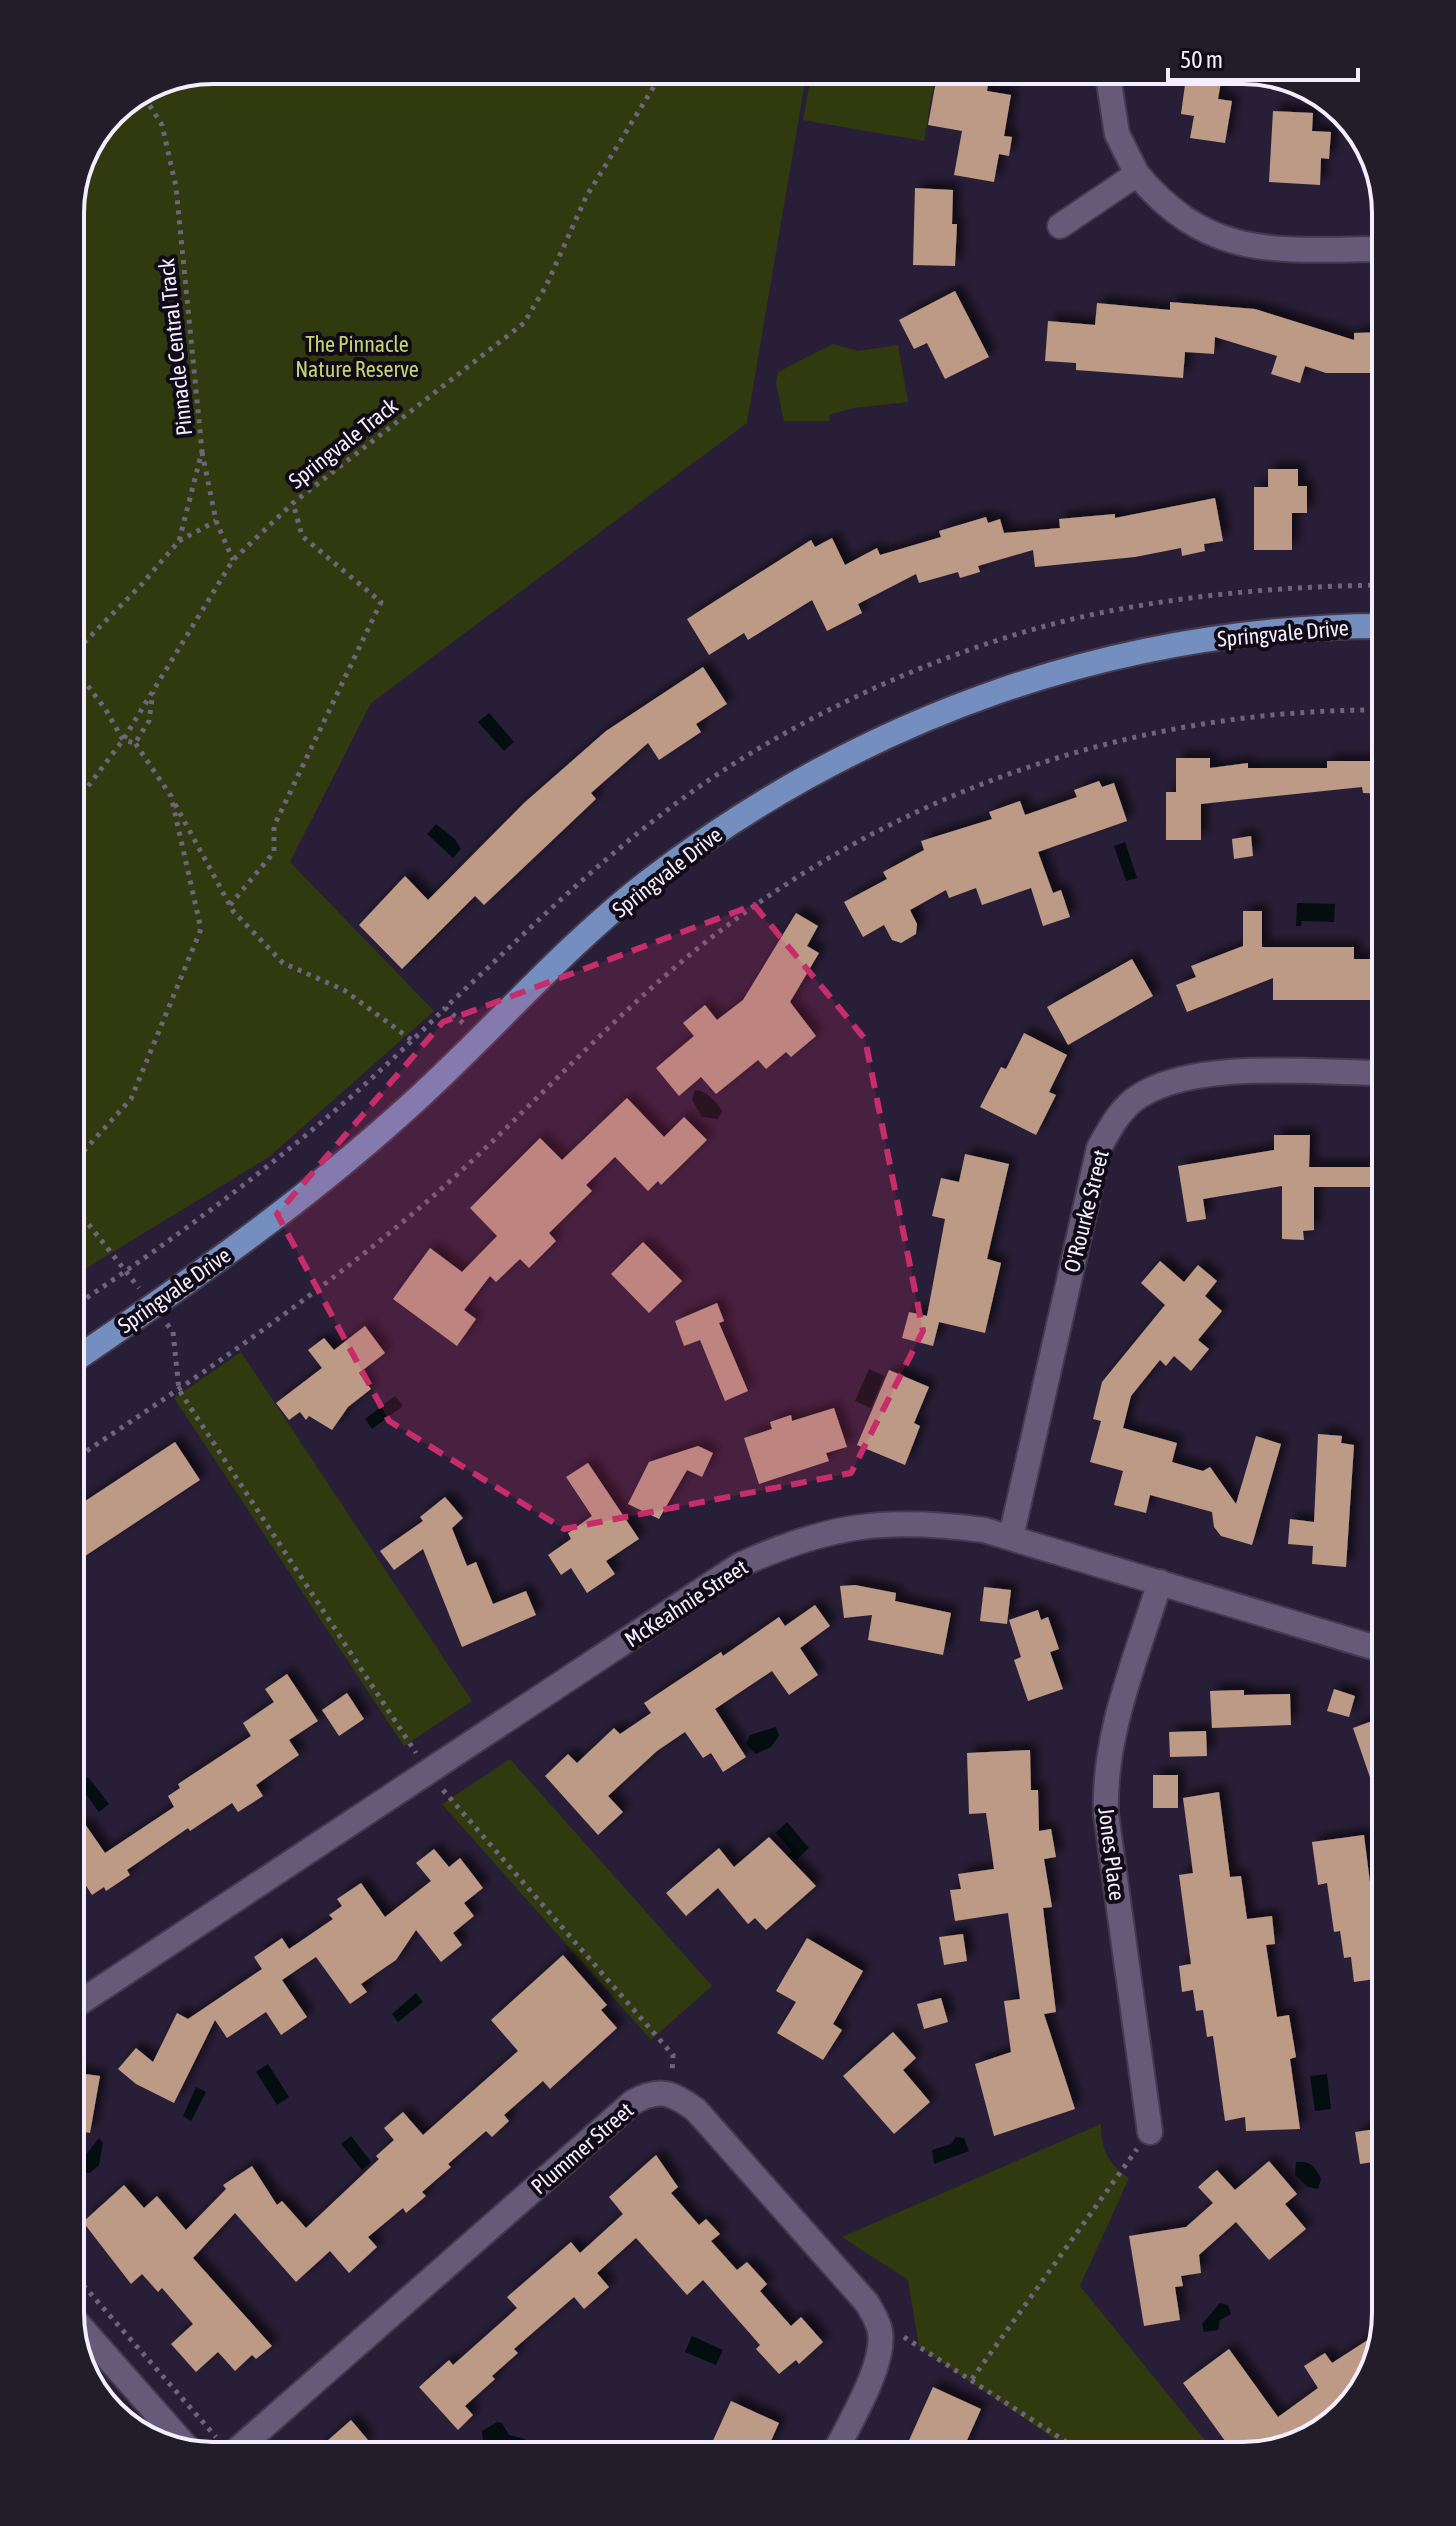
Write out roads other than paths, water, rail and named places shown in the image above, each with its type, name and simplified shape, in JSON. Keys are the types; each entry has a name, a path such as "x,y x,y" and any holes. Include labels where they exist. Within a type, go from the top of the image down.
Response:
{"main road":[{"name":"Springvale Drive","path":"84,1354 154,1306 339,1167 405,1110 647,883 756,804 860,747 963,702 1098,659 1226,636 1332,626 1372,626"}],"street":[{"path":"1109,84 1117,134 1137,174 1162,204 1196,228 1236,244 1258,248 1372,249"},
{"path":"1060,226 1137,174"},
{"name":"O'Rourke Street","path":"1011,1537 1099,1148 1114,1119 1139,1096 1190,1075 1372,1073"},
{"name":"McKeahnie Street","path":"84,2000 432,1784 740,1565 790,1543 844,1528 928,1522 1011,1537 1372,1647"},
{"name":"Jones Place","path":"1150,2132 1106,1814 1105,1777 1111,1739 1160,1582"},
{"name":"Plummer Street","path":"246,2442 633,2102 649,2093 671,2092 696,2110 867,2303 881,2333 876,2365 840,2442"},
{"path":"86,2333 178,2437"}],"park label":[{"name":"The Pinnacle Nature Reserve","path":"357,356"}]}
